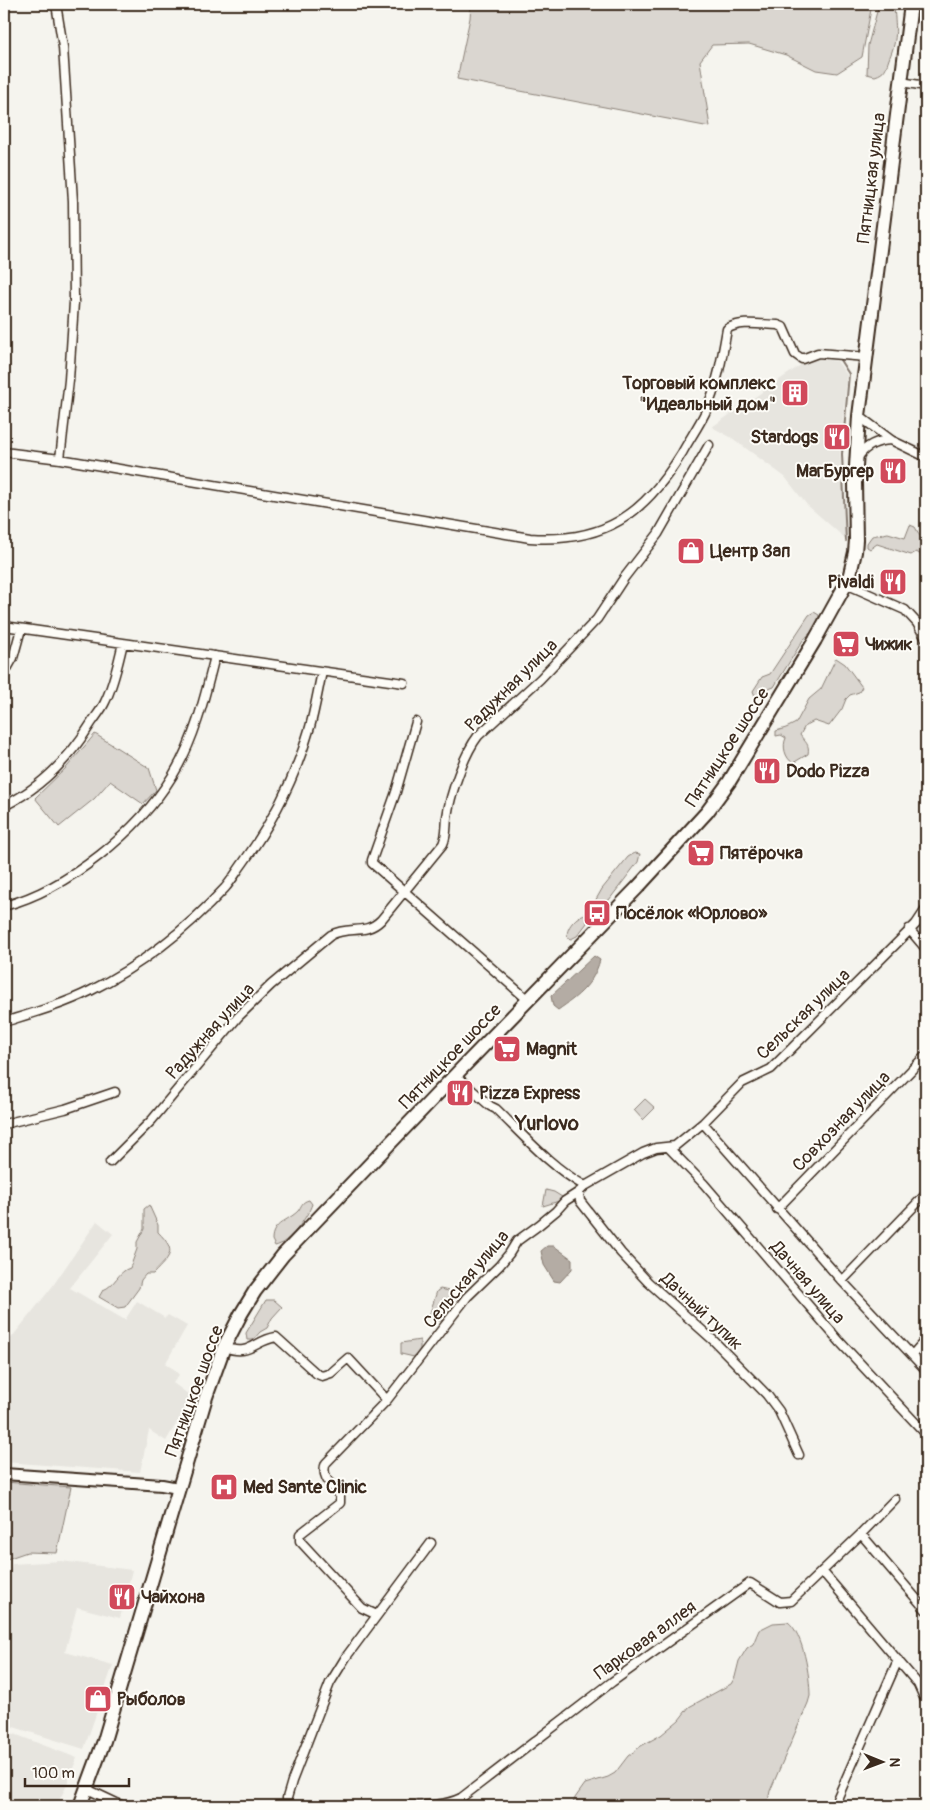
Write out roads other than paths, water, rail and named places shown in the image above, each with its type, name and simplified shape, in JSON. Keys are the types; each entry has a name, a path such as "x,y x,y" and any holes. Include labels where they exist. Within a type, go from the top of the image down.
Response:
{"main road":[{"name":"Пятницкая улица","path":"866,357 911,4"},
{"name":"Пятницкое шоссе","path":"80,1806 104,1741 206,1397 224,1347 241,1314 255,1291 283,1255 708,812 760,732 846,584 854,563 856,546 856,461 866,357"}],"street":[{"path":"56,4 62,47 73,210 74,302 69,380 60,459"},
{"path":"901,82 926,86"},
{"path":"4,452 60,459 551,540 597,532 618,522 634,512 667,477 704,414 714,388 727,329 730,327 739,324 778,325 783,327 795,354 802,359 818,353 866,357"},
{"path":"859,416 890,440 926,457"},
{"path":"856,461 867,447 879,441 890,440"},
{"name":"Радужная улица","path":"110,1162 152,1120 238,1017 271,985 331,935 340,930 368,929 375,925 403,892 443,844 446,837 447,816 452,794 470,746 478,736 540,679 596,619 624,578 658,534 709,445"},
{"path":"846,584 905,610 917,623 926,639"},
{"path":"4,626 404,683"},
{"path":"4,674 13,658 21,629"},
{"path":"4,806 20,798 47,778 69,755 86,732 105,702 123,643"},
{"path":"4,906 45,889 82,868 110,846 142,815 173,775 190,739 204,700 216,656"},
{"path":"4,1022 47,1009 113,979 155,951 192,920 226,886 253,849 275,813 296,768 310,728 322,672"},
{"path":"416,722 396,792 372,860 374,866 528,1000"},
{"name":"Сельская улица","path":"378,1615 362,1608 300,1541 300,1534 340,1503 340,1496 325,1476 324,1468 326,1463 387,1400 468,1297 504,1260 517,1241 582,1189 643,1153 656,1148 675,1146 703,1123 742,1083 771,1069 910,930 926,909"},
{"path":"910,930 926,949"},
{"name":"Совхозная улица","path":"777,1209 926,1055"},
{"path":"455,1074 582,1189"},
{"path":"4,1124 65,1109 115,1092"},
{"path":"703,1123 842,1281 913,1354 926,1370"},
{"name":"Дачная улица","path":"668,1148 704,1184 840,1342 926,1434"},
{"name":"Дачный тупик","path":"582,1189 580,1201 621,1253 648,1282 714,1340 767,1395 779,1411 800,1455"},
{"path":"842,1281 926,1194"},
{"path":"224,1347 235,1352 244,1351 276,1337 317,1374 322,1376 331,1372 348,1358 387,1400"},
{"path":"913,1354 926,1339"},
{"path":"4,1474 178,1488"},
{"name":"Парковая аллея","path":"393,1806 442,1804 461,1798 612,1682 741,1587 750,1583 780,1602 791,1601 895,1499"},
{"path":"861,1534 926,1610"},
{"path":"287,1806 287,1798 292,1781 330,1683 346,1657 431,1543"},
{"path":"822,1572 918,1684 926,1702"},
{"path":"834,1806 898,1660"},
{"path":"87,1789 123,1806"}],"waterway":[{"path":"840,360 849,374 842,454 846,541"}],"place":[{"name":"Торговый комплекс \"Идеальный дом\"","path":"795,393"},
{"name":"Stardogs","path":"837,437"},
{"name":"МагБургер","path":"893,471"},
{"name":"Центр Зап","path":"691,551"},
{"name":"Pivaldi","path":"893,582"},
{"name":"Чижик","path":"846,644"},
{"name":"Dodo Pizza","path":"767,771"},
{"name":"Пятёрочка","path":"701,853"},
{"name":"Посёлок «Юрлово»","path":"597,913"},
{"name":"Magnit","path":"507,1049"},
{"name":"Pizza Express","path":"460,1093"},
{"name":"Med Sante Clinic","path":"224,1487"},
{"name":"Чайхона","path":"122,1597"},
{"name":"Рыболов","path":"98,1699"}],"district":[{"name":"Yurlovo","path":"547,1123"}]}
